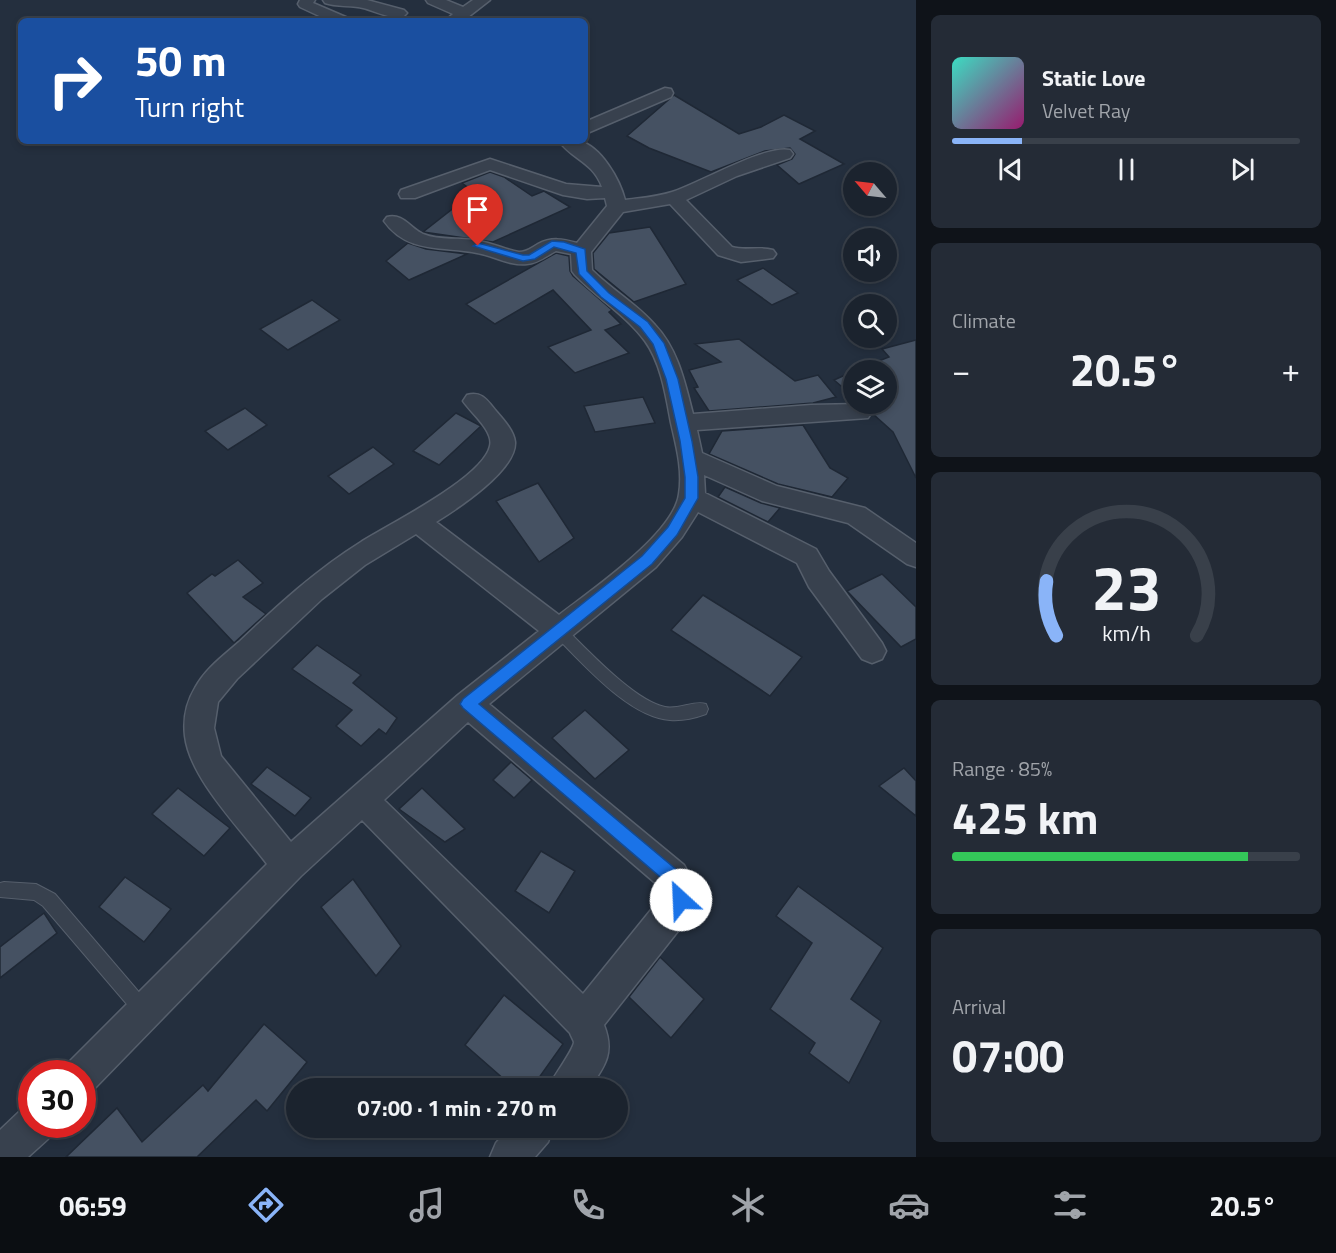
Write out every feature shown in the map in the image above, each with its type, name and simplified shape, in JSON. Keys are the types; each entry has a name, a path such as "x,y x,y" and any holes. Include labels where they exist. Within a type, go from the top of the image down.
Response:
{"street":[{"path":"308,0 305,4 308,6 337,18"},
{"path":"330,0 341,4 362,3 381,11 399,13"},
{"path":"433,0 458,17 483,0"},
{"path":"588,128 665,93"},
{"path":"572,144 602,165 615,200"},
{"path":"408,194 490,164 563,189 615,200 674,198 702,187 730,172 784,154"},
{"path":"674,198 725,251 750,256 766,254"},
{"path":"96,1061 289,865 468,704 653,554 666,541 692,498 683,423 672,379 659,343 644,324 605,295 582,272 581,251 615,200"},
{"path":"394,221 411,236 423,241 443,245 478,246 513,257 531,257 549,245 557,243 581,251"},
{"path":"289,865 210,766 201,749 199,726 202,703 216,681 305,597 354,559 449,500 486,472 504,443 501,435 475,401"},
{"path":"683,423 843,412"},
{"path":"689,458 771,494 856,515 916,557"},
{"path":"692,498 807,556 819,579 872,651"},
{"path":"417,520 444,544 558,630"},
{"path":"468,704 672,876 679,889 681,900 584,1021"},
{"path":"363,800 584,1021 592,1042 588,1058 574,1078"},
{"path":"0,1157 20,1138"},
{"path":"510,1157 526,1138"}],"lane":[{"path":"558,630 644,706 662,713 680,715 701,709"},
{"path":"4,890 36,892 49,900 145,1012"}],"building":[{"path":"674,95 739,134 761,127 784,115 815,131 800,139 843,164 799,184 777,165 792,159 795,154 790,148 765,151 711,172 649,148 627,136"},
{"path":"490,172 504,177 532,196 544,191 570,207 493,242 423,232 474,192 462,183"},
{"path":"650,227 686,284 634,302 594,269 593,253 609,233"},
{"path":"408,243 426,249 467,254 409,280 386,261"},
{"path":"556,253 569,256 570,271 573,276 612,310 609,312 621,324 605,330 629,353 575,373 548,347 591,330 553,290 495,324 466,304"},
{"path":"763,268 798,293 772,305 737,280"},
{"path":"312,300 340,320 288,350 260,329"},
{"path":"739,339 795,381 818,375 836,397 813,403 709,411 694,388 698,387 689,370 721,362 695,344"},
{"path":"916,340 916,478 893,432 873,414 897,414 897,360 881,360 889,357 882,349 897,348 897,345"},
{"path":"843,376 843,388 834,380"},
{"path":"643,397 655,423 595,432 584,406"},
{"path":"245,408 267,425 228,450 205,431"},
{"path":"456,413 481,426 439,465 413,451"},
{"path":"803,425 830,468 848,478 832,497 778,484 709,454 722,431"},
{"path":"373,447 394,464 349,494 328,476"},
{"path":"538,483 574,538 539,562 496,501"},
{"path":"725,487 761,503 780,508 768,522 718,497"},
{"path":"238,560 263,583 243,597 266,614 234,643 187,593 212,574 215,576"},
{"path":"882,574 916,607 916,639 901,647 847,591"},
{"path":"703,595 802,657 770,696 671,630"},
{"path":"317,645 361,675 353,683 397,718 386,734 379,729 361,746 336,726 352,710 292,669"},
{"path":"585,710 629,750 595,779 552,738"},
{"path":"511,762 532,780 514,798 493,780"},
{"path":"267,767 311,798 295,816 251,784"},
{"path":"904,768 916,781 916,816 879,786"},
{"path":"178,788 230,828 204,856 152,814"},
{"path":"422,788 465,829 445,842 399,809"},
{"path":"541,851 575,871 549,913 515,891"},
{"path":"125,877 171,909 144,942 99,907"},
{"path":"353,879 401,946 376,976 321,907"},
{"path":"798,886 883,948 851,999 881,1021 849,1083 809,1053 815,1043 770,1009 812,943 776,916"},
{"path":"44,913 57,933 0,978 0,947"},
{"path":"660,957 704,999 671,1038 629,997"},
{"path":"504,995 563,1044 539,1078 502,1078 465,1045"},
{"path":"264,1024 307,1062 294,1078 286,1078 286,1088 267,1111 256,1100 197,1157 66,1157 86,1138 96,1138 96,1128 117,1108 142,1142 203,1085 208,1091"}],"route":[{"path":"478,246 523,258 531,257 549,245 557,243 581,251 582,272 605,295 644,324 659,343 672,379 683,423 692,477 692,498 673,531 647,560 468,704 672,876 679,889 681,900"}]}
